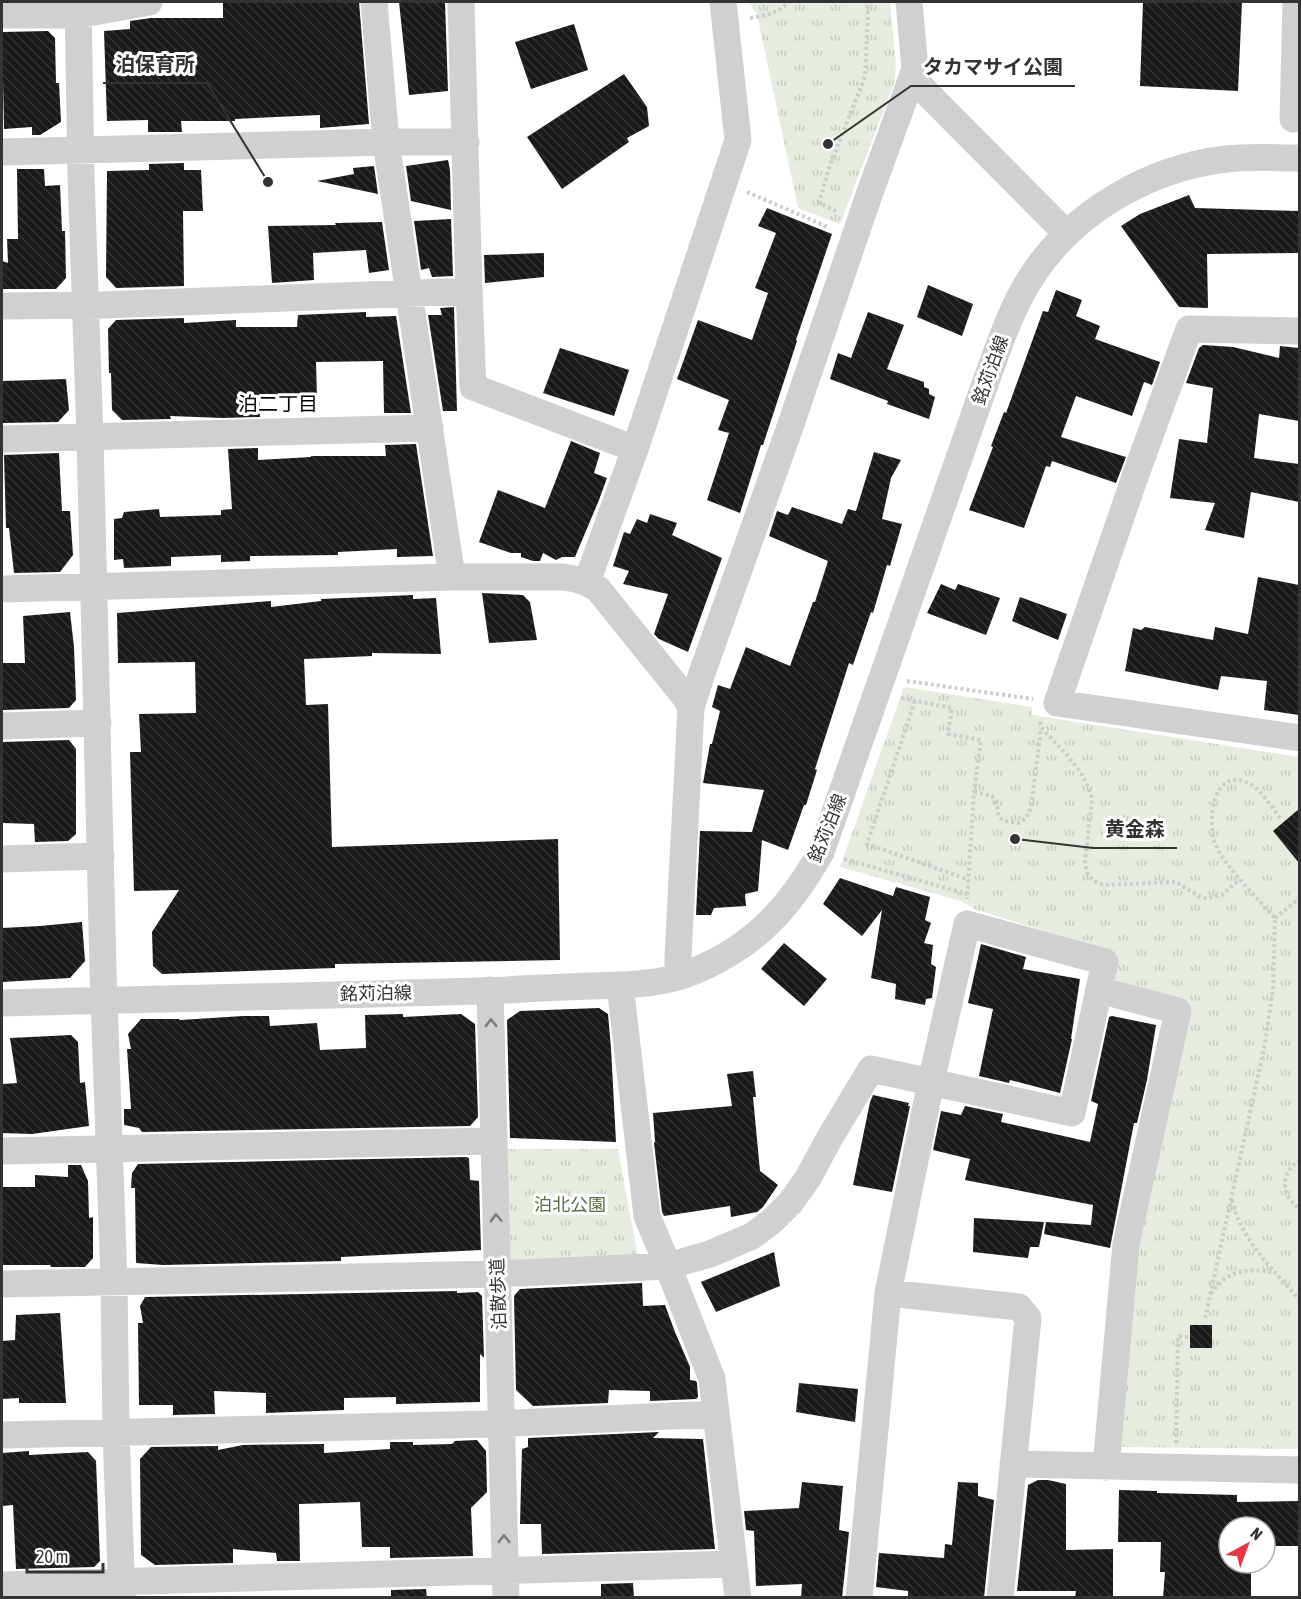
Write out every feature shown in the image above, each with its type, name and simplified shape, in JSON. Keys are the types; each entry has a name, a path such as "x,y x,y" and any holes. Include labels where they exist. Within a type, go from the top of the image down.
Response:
{"street":[{"path":"2,15 149,2"},
{"path":"374,2 386,142 452,577"},
{"path":"461,2 473,387 635,449"},
{"path":"909,2 915,69 920,86 1067,234"},
{"path":"1293,119 1297,36 1296,2"},
{"path":"78,8 121,1590"},
{"path":"587,582 635,449 738,140 724,12"},
{"path":"678,976 691,708 915,69"},
{"path":"2,152 466,142"},
{"name":"銘苅泊線","path":"2,1002 620,985 647,983 693,972 731,953 768,924 797,891 820,852 888,687 1005,329 1031,277 1048,253 1106,202 1165,173 1194,164 1228,159 1299,158"},
{"path":"2,306 86,306 469,291"},
{"path":"1299,331 1189,329 1133,482 1058,703 1299,738"},
{"path":"2,439 430,428"},
{"path":"2,589 452,577 563,577 587,582 598,589 685,697 691,708"},
{"path":"2,726 98,723"},
{"path":"2,859 101,856"},
{"path":"2,1284 498,1274 668,1266 710,1254 752,1236 772,1221 791,1202 808,1178 871,1069 931,1082 1072,1113 1105,962 967,924 931,1082 888,1293 860,1598"},
{"path":"620,985 646,1216 712,1379 738,1598"},
{"name":"泊散歩道","path":"490,990 506,1598"},
{"path":"1099,990 1178,1011 1126,1244 1106,1467"},
{"path":"2,1151 494,1141"},
{"path":"888,1293 1019,1307 1029,1318 1000,1598"},
{"path":"2,1435 501,1423 716,1414"},
{"path":"1013,1464 1299,1470"},
{"path":"2,1585 121,1590 505,1571 734,1564"}],"path":[{"path":"724,12 768,15 781,10 789,2"},
{"path":"839,212 819,203 830,165 865,77 867,2"},
{"path":"724,182 834,230"},
{"path":"888,687 1036,700"},
{"path":"888,687 915,701 952,708 948,734 981,740 974,792 967,924"},
{"path":"915,701 867,844 969,880"},
{"path":"974,792 992,796 996,802 997,813 1004,821 1019,824 1026,818 1031,808 1040,744 1039,720"},
{"path":"1041,727 1079,771 1090,790 1092,800 1085,862 1086,872 1091,879 1106,885 1176,882 1202,898 1223,894 1240,879"},
{"path":"1204,1318 1264,1044 1274,970 1275,918 1221,855 1212,834 1215,795 1227,782 1236,780 1246,782 1256,789 1281,819"},
{"path":"820,852 967,894"},
{"path":"1275,918 1299,898"},
{"path":"1299,1160 1287,1172 1284,1184 1287,1197 1299,1209"},
{"path":"1231,1197 1234,1211 1246,1235 1299,1300"},
{"path":"1209,1296 1222,1280 1240,1272 1252,1270 1276,1273"},
{"path":"1176,1453 1178,1336 1188,1336"}],"green space":[{"path":"748,2 890,2 896,64 895,81 840,224 798,208 757,14"},
{"path":"904,687 1032,707 1032,715 1299,757 1299,1449 1117,1447 1131,1267 1187,1005 1111,985 1117,954 974,909 961,901 840,867"},
{"name":"泊北公園","path":"508,1149 618,1149 638,1258 504,1262"}],"building":[{"path":"223,2 359,2 369,124 320,128 320,115 235,119 235,121 181,121 182,132 148,132 148,120 107,121 104,31 130,29 130,21 151,18 223,18"},
{"path":"399,2 445,2 448,91 409,95"},
{"path":"1143,2 1242,2 1238,91 1140,86"},
{"path":"574,24 588,70 531,89 515,42"},
{"path":"48,31 55,38 56,83 59,83 61,122 40,135 32,135 32,127 4,129 2,32"},
{"path":"624,74 647,107 649,126 627,138 629,142 562,189 527,137"},
{"path":"448,160 451,210 411,201 406,166"},
{"path":"184,163 184,170 201,170 203,211 183,211 184,286 116,288 106,277 107,171 149,170 149,164"},
{"path":"374,166 378,194 317,181 354,174 353,168"},
{"path":"17,169 44,169 45,186 60,185 62,231 65,231 66,278 56,289 2,289 2,261 8,263 7,239 18,239"},
{"path":"1189,195 1195,208 1299,211 1299,253 1207,254 1208,308 1179,307 1121,226 1140,214"},
{"path":"767,208 832,234 740,513 707,500 729,433 718,430 729,400 677,379 698,320 752,340 768,293 755,288 776,233 758,226"},
{"path":"451,219 453,276 432,277 429,268 421,270 414,221"},
{"path":"382,222 389,270 369,273 366,250 313,253 314,280 272,283 268,226"},
{"path":"544,253 544,277 485,283 484,255"},
{"path":"928,285 973,304 962,336 917,317"},
{"path":"1056,290 1082,300 1076,316 1100,326 1095,339 1160,362 1152,385 1144,382 1132,416 1076,396 1061,437 1126,457 1116,483 1052,461 1050,467 1046,466 1024,528 969,510 1043,311 1048,312"},
{"path":"454,307 457,411 443,411 428,315 442,315 440,308"},
{"path":"366,312 366,317 396,316 411,413 384,413 383,361 316,362 317,398 259,397 260,417 170,416 171,419 122,420 112,410 108,329 116,320 184,318 184,323 236,320 236,327 297,327 298,315"},
{"path":"868,312 904,325 887,369 924,382 924,387 929,389 929,394 935,397 929,419 887,404 888,401 830,379 838,353 851,358"},
{"path":"1203,345 1233,347 1279,358 1280,346 1299,348 1299,421 1259,414 1254,458 1299,464 1299,502 1251,492 1244,538 1205,530 1215,503 1170,498 1179,439 1207,443 1213,388 1186,383 1199,348"},
{"path":"560,348 629,370 614,416 543,393"},
{"path":"66,379 69,410 58,422 2,423 2,381"},
{"path":"571,441 600,453 594,473 607,478 575,557 562,557 556,560 543,553 540,561 533,561 521,557 521,553 511,553 479,542 498,490 545,508"},
{"path":"416,444 433,556 397,557 397,549 338,552 338,555 250,556 250,561 221,562 221,555 171,557 171,566 124,568 123,559 114,560 114,519 122,518 124,512 159,509 160,517 221,515 221,510 232,509 228,449 258,448 258,460 311,456 386,456 385,445"},
{"path":"874,452 901,460 891,478 882,519 902,524 873,613 871,612 853,665 849,663 815,769 817,770 806,805 804,805 788,850 762,840 758,891 745,894 746,906 714,908 711,915 696,915 700,831 752,832 764,790 703,783 710,744 712,744 720,711 712,707 718,685 730,689 746,647 790,666 828,561 769,536 777,511 788,515 792,507 842,524 848,509 856,511"},
{"path":"59,453 62,511 70,511 73,555 60,572 14,573 9,528 6,528 4,455"},
{"path":"650,514 677,523 672,535 722,558 688,652 659,639 654,634 668,594 623,584 629,571 613,566 624,532 630,534 637,519 647,523"},
{"path":"1258,577 1299,585 1299,715 1264,710 1267,681 1221,676 1218,690 1125,671 1133,628 1141,630 1145,627 1213,640 1215,627 1248,634"},
{"path":"941,584 955,590 958,584 1000,598 986,635 927,613"},
{"path":"482,593 523,595 530,602 537,640 489,643"},
{"path":"413,595 413,599 436,598 441,654 372,653 372,656 304,659 306,705 328,704 332,847 558,839 560,960 335,964 335,968 162,974 153,966 152,932 179,890 134,891 130,752 141,752 139,714 196,713 195,662 118,663 117,613 271,601 271,607 321,601 321,599"},
{"path":"1020,597 1067,614 1058,640 1012,621"},
{"path":"70,612 76,700 69,708 2,710 2,663 25,663 23,616"},
{"path":"69,740 76,749 76,834 68,841 35,842 34,824 2,823 2,742"},
{"path":"1299,809 1299,863 1273,831"},
{"path":"840,878 893,896 896,887 930,897 925,920 931,923 924,943 933,945 931,964 936,967 932,998 926,999 925,1005 895,999 896,984 871,978 882,910 862,936 823,904"},
{"path":"82,922 85,961 70,978 2,982 2,928"},
{"path":"784,943 827,979 804,1006 761,969"},
{"path":"981,944 1026,957 1023,969 1080,979 1072,1039 1060,1093 1010,1080 1009,1083 979,1076 993,1009 968,1003"},
{"path":"599,1008 608,1014 616,1142 510,1138 507,1020 520,1011"},
{"path":"403,1014 403,1017 461,1014 475,1024 478,1117 470,1126 142,1132 139,1128 124,1125 124,1109 131,1109 127,1049 131,1049 128,1034 141,1019 180,1020 269,1016 270,1026 317,1023 320,1050 366,1048 365,1015"},
{"path":"1109,1017 1156,1025 1147,1080 1137,1123 1134,1123 1110,1248 1044,1234 1046,1222 1091,1225 1093,1205 965,1180 970,1159 933,1150 941,1111 961,1115 965,1106 1003,1114 1001,1122 1090,1142 1098,1104 1091,1101"},
{"path":"71,1035 78,1042 80,1083 85,1082 89,1126 32,1134 2,1133 2,1084 17,1083 10,1038"},
{"path":"753,1071 756,1097 753,1097 760,1171 778,1185 757,1212 731,1217 730,1206 664,1216 654,1143 653,1113 732,1106 727,1074"},
{"path":"873,1095 909,1103 908,1106 910,1106 892,1192 853,1185"},
{"path":"469,1158 470,1180 479,1181 481,1250 341,1257 341,1261 163,1265 136,1263 135,1188 131,1188 132,1173 138,1164"},
{"path":"68,1165 81,1165 88,1181 89,1218 93,1217 93,1258 85,1267 2,1265 2,1187 35,1187 35,1175 68,1177"},
{"path":"974,1218 1044,1222 1039,1247 1030,1247 1028,1258 973,1252"},
{"path":"774,1252 780,1286 716,1312 701,1282"},
{"path":"642,1283 643,1306 665,1305 690,1367 690,1380 697,1383 698,1397 696,1399 650,1401 650,1391 609,1390 608,1403 533,1406 516,1390 514,1296 520,1289"},
{"path":"457,1291 457,1293 478,1292 482,1296 484,1358 480,1354 480,1402 396,1404 396,1397 344,1398 344,1410 266,1413 266,1393 214,1391 215,1414 173,1415 173,1405 139,1405 138,1323 143,1323 140,1306 145,1297"},
{"path":"60,1313 66,1403 19,1403 19,1398 2,1399 2,1341 15,1340 16,1315"},
{"path":"1190,1325 1212,1325 1212,1348 1190,1348"},
{"path":"799,1383 858,1389 855,1422 796,1412"},
{"path":"659,1432 653,1438 703,1439 715,1549 542,1554 541,1524 520,1524 522,1449 528,1447 528,1438"},
{"path":"477,1440 486,1451 487,1492 471,1508 473,1556 390,1558 390,1547 362,1547 360,1502 299,1504 300,1561 277,1561 276,1553 233,1549 233,1563 155,1565 141,1555 140,1459 151,1447 218,1446 218,1450 243,1445 324,1444 324,1453 390,1449 390,1442 413,1442 413,1445 452,1444 455,1441"},
{"path":"29,1451 29,1455 88,1452 96,1461 100,1561 94,1567 16,1569 13,1505 2,1506 2,1453"},
{"path":"1038,1480 1066,1484 1066,1550 1113,1549 1113,1598 1075,1598 1076,1591 1017,1591 1028,1485"},
{"path":"802,1482 843,1486 839,1530 849,1532 842,1598 801,1598 802,1584 756,1586 754,1531 746,1530 744,1511 799,1508"},
{"path":"958,1482 978,1483 978,1496 994,1500 984,1598 908,1598 908,1591 876,1587 879,1553 944,1558 945,1544 952,1545"},
{"path":"1119,1490 1237,1495 1237,1502 1299,1501 1299,1546 1277,1546 1277,1515 1217,1515 1217,1575 1251,1575 1251,1598 1163,1598 1165,1572 1160,1572 1161,1542 1118,1542"},
{"path":"633,1583 634,1598 601,1598 601,1584"},
{"path":"426,1589 427,1598 391,1598 391,1590"}],"place":[{"name":"タカマサイ公園","path":"828,144"},
{"name":"泊保育所","path":"268,182"},
{"name":"黄金森","path":"1015,839"}],"district":[{"name":"泊二丁目","path":"278,403"}]}
